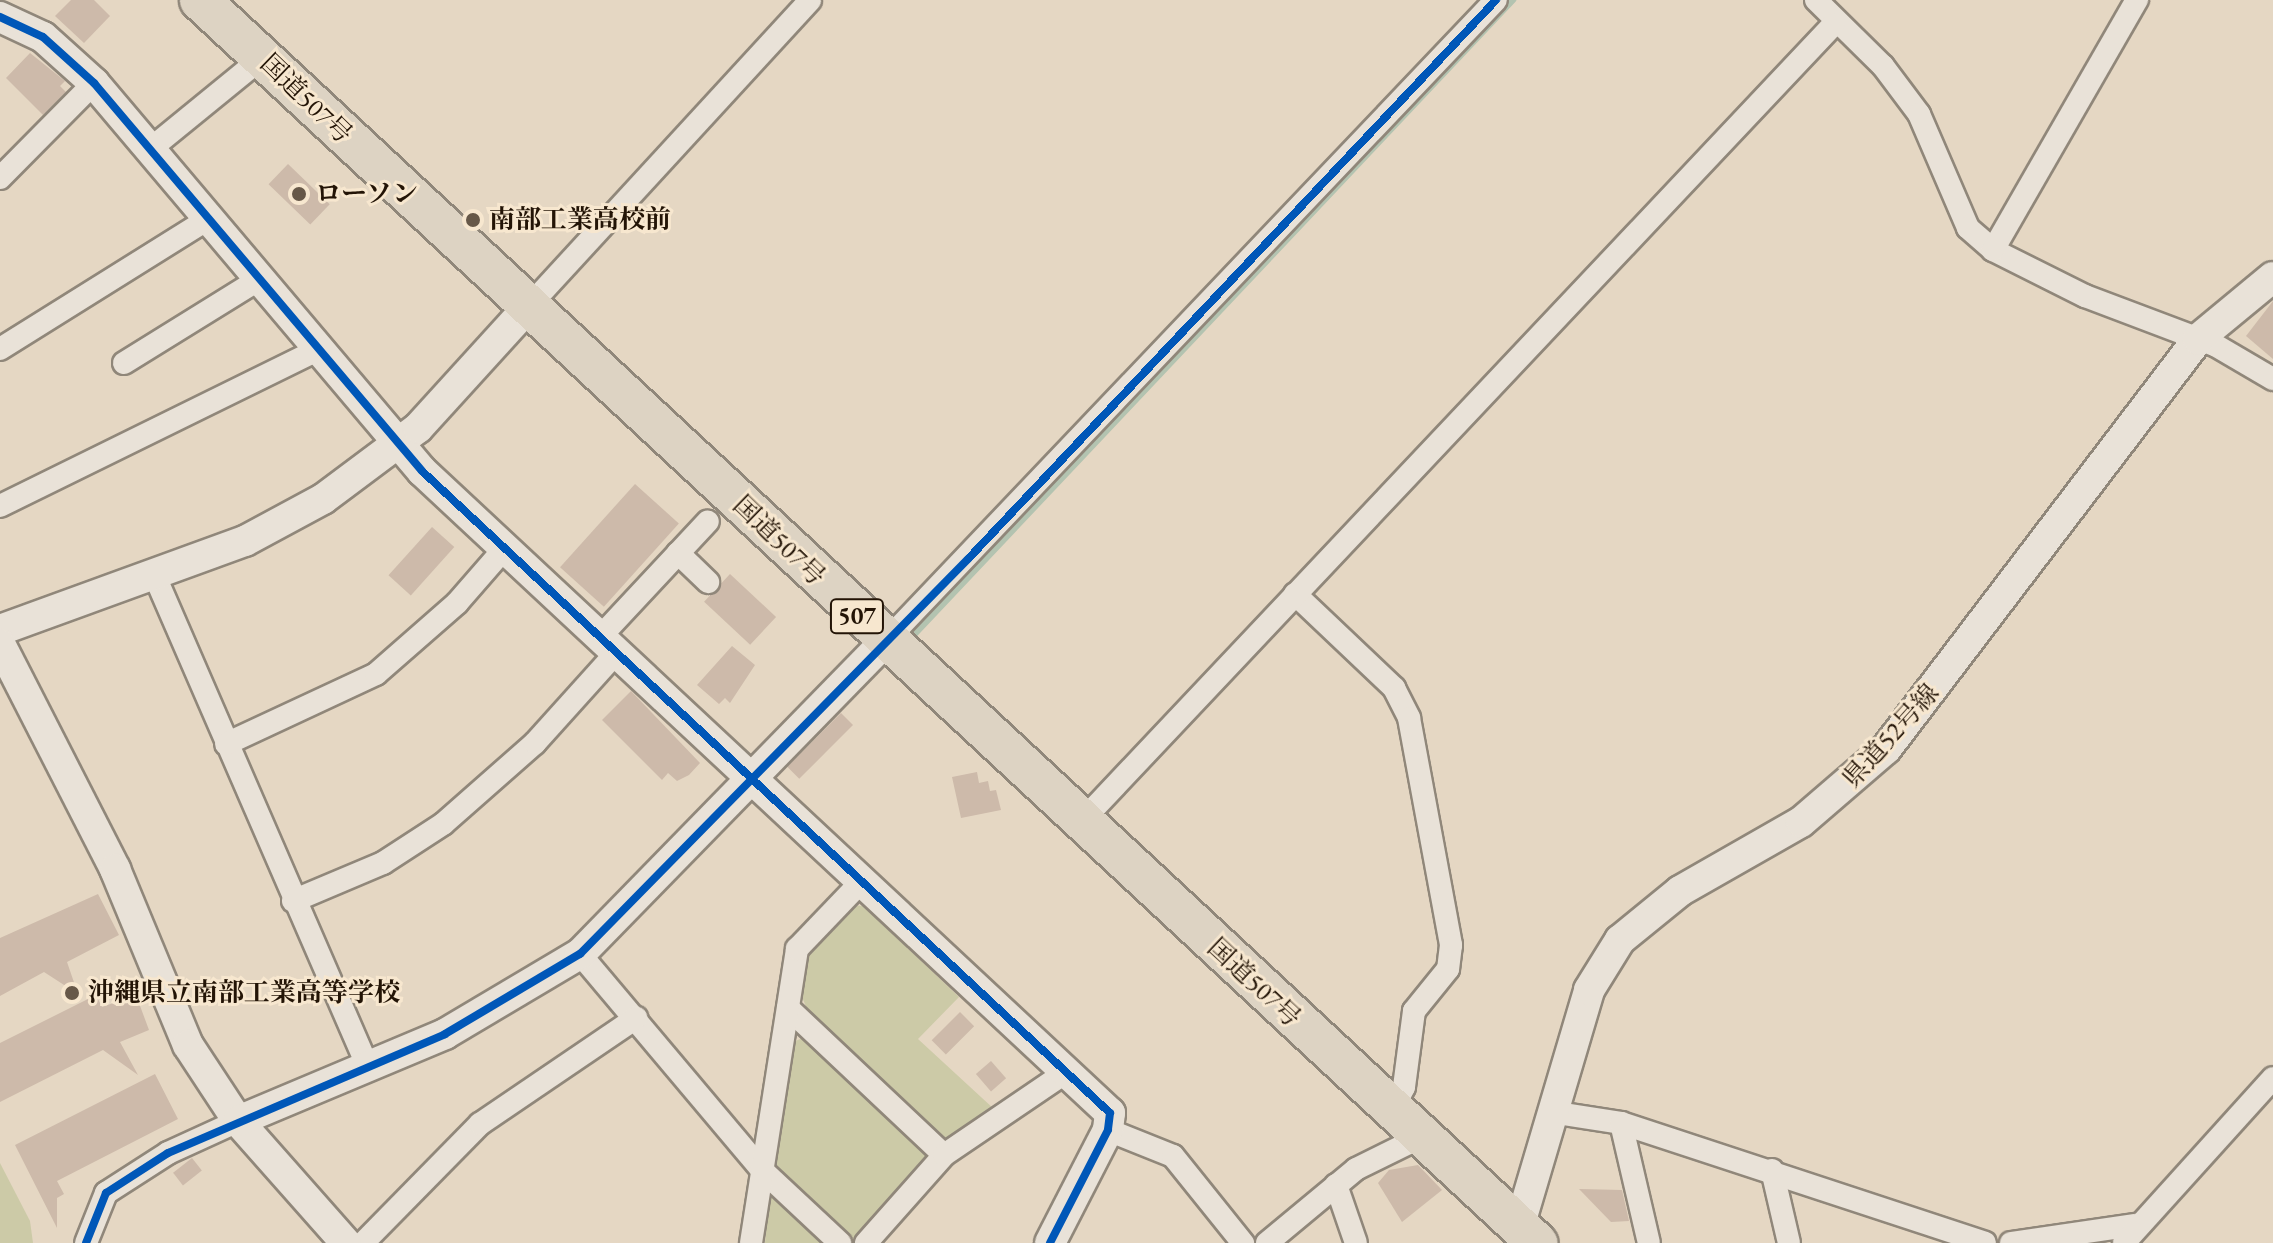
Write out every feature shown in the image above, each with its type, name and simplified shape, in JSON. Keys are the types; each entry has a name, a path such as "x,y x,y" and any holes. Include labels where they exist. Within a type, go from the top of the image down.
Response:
{"highway":[{"name":"国道507号","path":"200,0 885,642 1421,1137 1524,1238"}],"street":[{"path":"0,630 284,522 398,447 810,0"},
{"path":"86,1243 106,1193 168,1153 368,1067 517,996 580,954 885,642 1496,0"},
{"path":"1816,0 1834,24 1883,66 1919,114 1968,228 1993,250 2085,296 2198,339 2273,379"},
{"path":"1993,250 2137,0"},
{"path":"0,17 43,37 94,83 205,221 398,447 1063,1074 1110,1113 1108,1130 1050,1243"},
{"path":"1081,822 1834,24"},
{"path":"149,150 263,57"},
{"path":"0,178 94,83"},
{"path":"0,349 205,221"},
{"name":"県道52号線","path":"1524,1238 1551,1112 1589,990 1620,940 1680,891 1801,822 1886,749 2198,339 2273,277"},
{"path":"124,363 256,281"},
{"path":"0,506 315,351"},
{"path":"293,901 383,863 443,824 516,762 678,553 708,521"},
{"path":"226,744 376,674 457,603 504,549"},
{"path":"678,553 708,582"},
{"path":"154,574 293,901 368,1067"},
{"path":"1295,594 1394,688 1409,718 1451,945 1448,969 1414,1011 1404,1087 1392,1111"},
{"path":"0,644 115,869 188,1045 238,1121 346,1243"},
{"path":"751,1243 797,949 861,882"},
{"path":"580,954 762,1170 840,1243"},
{"path":"788,1008 944,1155"},
{"path":"363,1243 480,1124 636,1018"},
{"path":"866,1243 944,1155 1063,1074"},
{"path":"2011,1243 2130,1234 2273,1078"},
{"path":"1551,1112 1621,1123 1772,1170 1985,1243"},
{"path":"1621,1123 1649,1243"},
{"path":"1108,1130 1173,1156 1243,1243"},
{"path":"1267,1243 1369,1161 1421,1137"},
{"path":"1772,1170 1789,1243"},
{"path":"1336,1185 1356,1243"}],"shaded area":[{"path":"853,905 863,906 959,997 918,1039 994,1109 951,1139 940,1138 809,1014 800,992 805,957"},
{"path":"807,1036 930,1153 931,1160 859,1240 849,1241 772,1163 791,1043"},
{"path":"0,1163 30,1221 33,1243 0,1243"},
{"path":"769,1190 827,1243 765,1243"}],"building":[{"path":"71,0 94,0 110,16 84,43 55,16"},
{"path":"30,53 65,81 60,86 66,92 43,115 6,78"},
{"name":"ローソン","path":"288,164 330,204 310,224 269,184"},
{"path":"2273,301 2273,359 2246,336"},
{"path":"635,484 679,523 604,607 560,567"},
{"path":"432,527 454,547 411,595 389,575"},
{"path":"730,574 776,617 750,645 704,602"},
{"path":"732,646 755,665 730,703 725,698 719,704 697,685"},
{"path":"631,691 700,763 689,775 677,781 668,773 662,780 602,720"},
{"path":"841,713 853,725 799,779 787,767"},
{"path":"977,772 979,783 988,781 990,791 996,790 1001,810 961,818 952,777"},
{"path":"98,894 119,935 67,962 78,994 44,972 0,996 0,938"},
{"path":"96,995 102,1007 136,995 149,1030 120,1042 138,1075 103,1050 0,1102 0,1043"},
{"path":"960,1012 974,1026 946,1054 932,1040"},
{"path":"991,1061 1006,1078 991,1091 976,1074"},
{"path":"155,1074 178,1119 57,1181 64,1194 57,1198 57,1228 15,1145"},
{"path":"192,1158 202,1171 183,1185 173,1173"},
{"path":"1418,1165 1442,1190 1402,1222 1378,1183 1389,1170"},
{"path":"1579,1189 1622,1190 1629,1221 1611,1222"}],"waterway":[{"path":"915,634 1513,0"}],"cycle path":[{"path":"86,1243 106,1193 168,1153 445,1034 580,954 968,559 1496,0"},
{"path":"0,17 43,37 94,83 422,471 1110,1113 1108,1130 1050,1243"}],"place":[{"name":"ローソン","path":"299,194"},
{"name":"南部工業高校前","path":"473,220"},
{"name":"沖縄県立南部工業高等学校","path":"72,993"}]}
